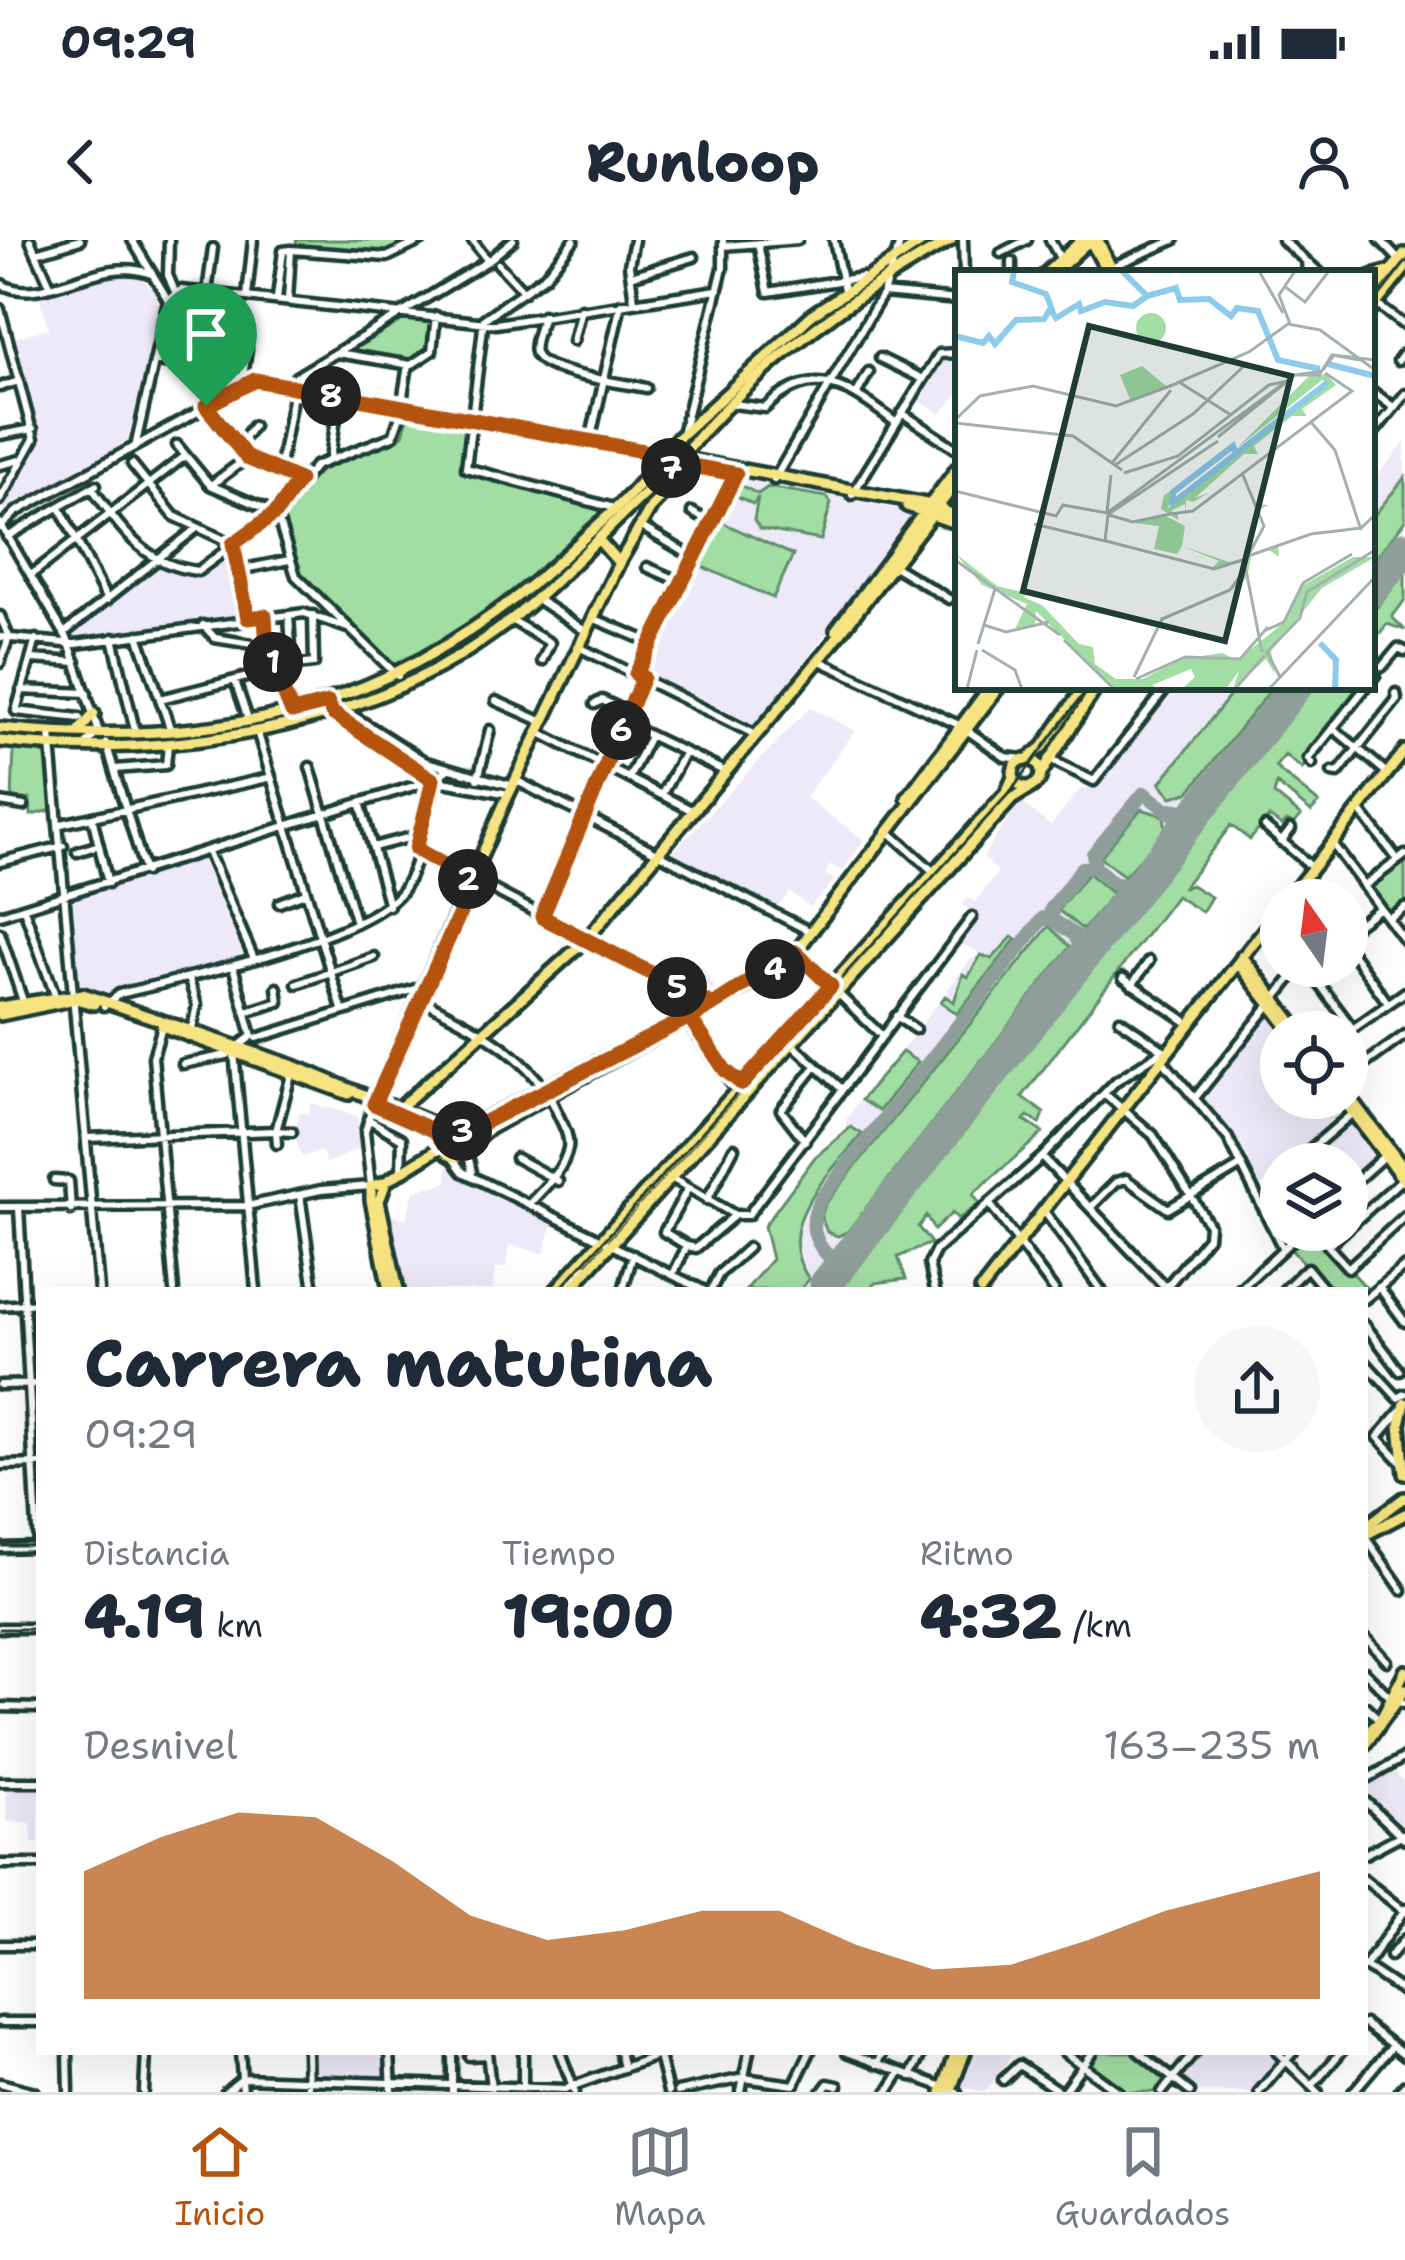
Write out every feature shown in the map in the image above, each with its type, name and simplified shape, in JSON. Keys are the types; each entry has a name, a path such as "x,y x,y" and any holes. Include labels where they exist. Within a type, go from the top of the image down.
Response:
{"main road":[{"path":"0,741 51,739 77,732 257,731 334,706 398,676 472,632 529,590 614,508 663,452 844,285 925,240"},
{"path":"2,727 74,744 106,743 360,704 437,668 537,599 801,340 894,272 951,240"},
{"path":"1052,270 1060,258 1090,240"},
{"path":"1090,240 1108,270"},
{"path":"1054,270 1090,240"},
{"path":"1375,299 1393,271"},
{"path":"694,441 695,464"},
{"path":"663,452 676,450 677,464"},
{"path":"663,452 663,466 695,464 738,471 934,509 955,519"},
{"path":"375,1101 513,787 619,563 640,526 695,464"},
{"path":"934,509 955,472"},
{"path":"397,1110 586,940 662,853 955,484"},
{"path":"598,538 612,548 619,563"},
{"path":"393,1287 372,1190 446,1150 468,1149 483,1132 548,1093 772,968 809,931 993,690"},
{"path":"566,1287 791,1043 1006,793 1013,775 1042,747 1082,690"},
{"path":"607,1244 739,1087 1012,799 1033,786 1095,690"},
{"path":"356,721 353,712 360,704"},
{"path":"77,732 94,714"},
{"path":"1304,879 1403,756"},
{"path":"1025,759 1042,772"},
{"path":"1013,775 1022,787 1033,786"},
{"path":"983,1287 1260,934"},
{"path":"1240,959 1280,1011"},
{"path":"0,1011 74,996 248,1043 293,1069"},
{"path":"104,1004 161,1026 248,1043 293,1069 456,1132 468,1149"},
{"path":"446,1150 456,1132 548,1093"},
{"path":"397,1110 435,1131 446,1150"},
{"path":"1363,1119 1404,1177"},
{"path":"386,1182 379,1201 388,1264"},
{"path":"1404,1401 1405,1468"},
{"path":"1368,1529 1405,1512 1404,1496"},
{"path":"1368,1528 1404,1496"},
{"path":"1368,1741 1401,1697 1405,1671"},
{"path":"1368,1733 1382,1722"},
{"path":"949,2091 960,2055"}],"street":[{"path":"30,240 50,285"},
{"path":"36,253 80,240"},
{"path":"132,240 168,300"},
{"path":"170,240 168,275 175,292"},
{"path":"247,296 253,240"},
{"path":"277,299 283,251 387,256 422,240"},
{"path":"472,240 488,261"},
{"path":"497,240 503,248"},
{"path":"279,471 296,377 488,261 512,240"},
{"path":"484,319 524,293 574,240"},
{"path":"634,240 634,302"},
{"path":"682,437 717,290 723,243 798,240"},
{"path":"758,244 768,292 844,285 834,240"},
{"path":"775,478 894,272 901,240"},
{"path":"963,240 964,270"},
{"path":"1001,254 1027,240"},
{"path":"1050,240 1060,258"},
{"path":"1111,270 1174,240"},
{"path":"1282,240 1316,270"},
{"path":"1380,240 1393,271"},
{"path":"214,248 206,340 247,350 243,377"},
{"path":"288,300 291,250"},
{"path":"631,276 694,257"},
{"path":"1306,261 1307,270"},
{"path":"1012,262 1012,270"},
{"path":"498,263 524,293"},
{"path":"0,283 18,292 113,268 153,275"},
{"path":"136,443 168,300 175,292 484,319 496,324 717,290"},
{"path":"867,290 881,296 955,300"},
{"path":"590,441 620,304"},
{"path":"1375,304 1405,326"},
{"path":"0,309 5,351 33,429 0,500"},
{"path":"573,341 580,309"},
{"path":"543,315 534,348 538,359 560,371 646,388"},
{"path":"333,352 408,365 432,351 436,316"},
{"path":"484,319 468,471 614,508"},
{"path":"853,492 939,354 955,352"},
{"path":"1398,361 1405,352"},
{"path":"880,358 923,379"},
{"path":"154,361 340,398 663,452"},
{"path":"7,537 94,487 135,547 195,572 276,513 299,480 330,458 393,436 408,365"},
{"path":"857,393 868,372"},
{"path":"86,744 99,732 77,662 1,526 16,512 136,443 255,380"},
{"path":"0,386 19,381"},
{"path":"733,404 765,407 795,385 830,383 857,393 895,422"},
{"path":"1375,393 1393,408"},
{"path":"1375,431 1405,394"},
{"path":"330,458 340,398"},
{"path":"692,399 706,413"},
{"path":"206,406 247,458 299,480"},
{"path":"902,412 955,447"},
{"path":"236,448 253,426"},
{"path":"0,435 33,429"},
{"path":"177,445 210,485 276,513"},
{"path":"31,575 184,456"},
{"path":"210,485 247,458"},
{"path":"0,465 23,459"},
{"path":"132,464 174,516 233,544"},
{"path":"542,917 624,723 652,643 738,471"},
{"path":"60,508 107,600"},
{"path":"692,512 711,523"},
{"path":"276,513 296,576 398,676"},
{"path":"640,526 693,556"},
{"path":"4,637 66,636 196,528"},
{"path":"233,544 248,618"},
{"path":"238,570 289,560"},
{"path":"891,565 949,599"},
{"path":"647,567 681,582"},
{"path":"160,699 274,669 312,665 308,614 319,598"},
{"path":"537,599 588,633"},
{"path":"66,636 76,644 288,614 308,614 350,629"},
{"path":"288,614 292,665"},
{"path":"0,616 4,637 0,663"},
{"path":"265,616 266,646 292,712"},
{"path":"595,619 652,643"},
{"path":"511,620 550,643 542,661"},
{"path":"203,625 215,638 266,646"},
{"path":"115,769 166,765 169,734 138,635"},
{"path":"113,638 135,730"},
{"path":"36,639 16,707 19,714 80,718"},
{"path":"581,648 756,734"},
{"path":"1382,667 1398,648 1405,651"},
{"path":"32,659 77,662"},
{"path":"817,660 964,728 1005,757 1025,759"},
{"path":"235,681 249,722"},
{"path":"22,689 87,693"},
{"path":"1047,758 1090,783 1165,690"},
{"path":"1312,764 1308,759 1364,690"},
{"path":"1332,772 1358,748 1397,699 1396,693"},
{"path":"595,704 602,700 628,712"},
{"path":"496,701 694,811"},
{"path":"334,706 447,770 478,782"},
{"path":"334,706 433,780"},
{"path":"624,723 726,772"},
{"path":"1333,728 1388,773"},
{"path":"478,782 490,730"},
{"path":"257,731 342,1009"},
{"path":"629,778 650,736"},
{"path":"51,739 99,1287"},
{"path":"106,743 145,872"},
{"path":"56,779 61,757 74,744"},
{"path":"662,794 685,752"},
{"path":"1005,757 1013,775"},
{"path":"412,784 415,764"},
{"path":"310,767 356,923"},
{"path":"104,1004 129,992 254,959 356,923 389,906 410,877 433,780 447,770"},
{"path":"61,824 269,778"},
{"path":"0,915 68,898 433,780 513,787 585,815 809,931"},
{"path":"0,802 24,806"},
{"path":"360,802 389,906"},
{"path":"1359,808 1401,858 1368,883"},
{"path":"92,817 108,884"},
{"path":"1265,827 1313,879"},
{"path":"1281,842 1291,829"},
{"path":"887,830 934,872"},
{"path":"373,847 419,835"},
{"path":"1332,843 1359,879"},
{"path":"77,852 99,845"},
{"path":"0,862 63,846"},
{"path":"416,849 710,1004"},
{"path":"208,852 254,959"},
{"path":"1368,892 1405,940"},
{"path":"279,903 305,893"},
{"path":"1389,919 1405,907"},
{"path":"1368,916 1380,908"},
{"path":"24,909 56,998"},
{"path":"671,1178 735,1215 748,1215 972,917"},
{"path":"0,933 24,1005"},
{"path":"793,951 881,1034"},
{"path":"297,984 374,958"},
{"path":"1132,985 1149,961"},
{"path":"233,965 246,1012 241,1131 256,1287"},
{"path":"1368,975 1388,1003"},
{"path":"188,977 197,1005 191,1030"},
{"path":"1123,978 1190,1024"},
{"path":"183,1064 342,1009 426,986"},
{"path":"1195,1098 1283,987"},
{"path":"246,1012 279,1001 277,988"},
{"path":"128,1009 129,992"},
{"path":"1368,1018 1405,992"},
{"path":"420,999 483,1032 548,1093 568,1142 555,1180 530,1203"},
{"path":"896,1016 915,1029"},
{"path":"687,1017 739,1087"},
{"path":"1120,1020 1164,1053 1242,1165 1260,1202"},
{"path":"161,1026 153,1057 174,1287"},
{"path":"1368,1062 1405,1035"},
{"path":"791,1043 843,1090"},
{"path":"934,1287 929,1266 935,1251 1116,1082 1164,1053"},
{"path":"805,1141 781,1110 816,1066"},
{"path":"277,1144 276,1131 293,1069"},
{"path":"1106,1095 1153,1135 1210,1231 1168,1287"},
{"path":"0,1207 247,1206 300,1195 372,1190 368,1119 375,1101"},
{"path":"368,1119 401,1137 401,1172"},
{"path":"1318,1143 1346,1119"},
{"path":"86,1138 292,1132"},
{"path":"707,1200 734,1148"},
{"path":"468,1149 474,1176"},
{"path":"446,1150 457,1167 701,1287"},
{"path":"1368,1171 1388,1153"},
{"path":"1042,1156 1164,1287"},
{"path":"516,1158 555,1180"},
{"path":"1090,1208 1115,1182 1126,1179 1168,1209 1242,1165"},
{"path":"1368,1210 1404,1177"},
{"path":"54,1180 69,1181 71,1210"},
{"path":"687,1190 664,1232 687,1246 700,1245 735,1215"},
{"path":"300,1195 314,1287"},
{"path":"989,1203 1052,1287"},
{"path":"0,1465 35,1465 19,1208"},
{"path":"1044,1211 1099,1287"},
{"path":"1368,1250 1405,1216"},
{"path":"673,1274 687,1246"},
{"path":"709,1287 748,1248"},
{"path":"1242,1287 1281,1251"},
{"path":"1333,1251 1348,1268 1367,1251"},
{"path":"624,1287 633,1255"},
{"path":"1368,1296 1405,1266"},
{"path":"1287,1287 1307,1268 1324,1287"},
{"path":"1379,1287 1405,1322"},
{"path":"0,1306 36,1303"},
{"path":"1368,1337 1400,1371"},
{"path":"1368,1365 1404,1401 1378,1439 1405,1468"},
{"path":"0,1385 36,1384"},
{"path":"1368,1531 1402,1590"},
{"path":"0,1548 36,1547"},
{"path":"0,1628 36,1628"},
{"path":"1368,1640 1387,1661"},
{"path":"1368,1674 1401,1697"},
{"path":"0,1707 36,1708"},
{"path":"1368,1709 1382,1722"},
{"path":"1368,1778 1405,1756"},
{"path":"0,1782 36,1782"},
{"path":"1368,1804 1403,1836 1368,1853"},
{"path":"0,1864 36,1864"},
{"path":"1368,1882 1404,1911 1368,1962"},
{"path":"1390,1956 1405,1939"},
{"path":"0,1945 36,1945"},
{"path":"1368,1968 1405,1993"},
{"path":"0,2022 36,2022"},
{"path":"1368,2027 1405,2055"},
{"path":"1353,2092 1391,2046"},
{"path":"68,2055 69,2092"},
{"path":"145,2092 146,2055"},
{"path":"240,2055 243,2092"},
{"path":"307,2055 308,2092"},
{"path":"389,2055 391,2088"},
{"path":"452,2055 452,2089"},
{"path":"469,2056 475,2055"},
{"path":"487,2055 491,2088"},
{"path":"523,2055 523,2090"},
{"path":"561,2055 574,2090"},
{"path":"621,2055 623,2068"},
{"path":"226,2092 243,2078 346,2087 574,2090 656,2055"},
{"path":"659,2055 668,2092"},
{"path":"741,2092 748,2055"},
{"path":"677,2092 744,2078 794,2085 809,2055"},
{"path":"855,2055 949,2091"},
{"path":"878,2064 882,2055"},
{"path":"911,2076 922,2055"},
{"path":"1068,2055 1108,2089 1119,2092"},
{"path":"1003,2080 1019,2065 1062,2092 1090,2055"},
{"path":"1143,2055 1190,2092"},
{"path":"1162,2092 1192,2055"},
{"path":"1280,2055 1315,2089 1339,2055"},
{"path":"1261,2091 1291,2055"},
{"path":"888,2092 900,2073"},
{"path":"0,2083 35,2092"},
{"path":"822,2092 828,2084 838,2086"},
{"path":"1399,2092 1405,2085"}],"shaded area":[{"path":"120,270 137,274 154,291 160,309 127,444 6,511 1,505 39,435 11,339 49,328 38,293"},
{"path":"945,357 955,357 955,398 941,414 917,399"},
{"path":"1405,442 1405,600 1375,639 1375,478"},
{"path":"738,479 919,513 755,725 642,670"},
{"path":"231,550 241,615 78,639 72,630 161,563 196,575"},
{"path":"1170,690 1335,690 896,1252 906,1279 871,1287 750,1287 772,1259 764,1226 815,1157 848,1133 846,1120 873,1081 879,1081 970,960 982,954 960,943 977,917 962,904 969,898 975,902 998,872 983,857 1012,813 1021,802 1051,826 1079,790 1093,787"},
{"path":"810,707 855,731 805,797 864,840 842,871 830,865 825,874 835,880 810,907 790,892 776,910 672,853"},
{"path":"202,859 242,952 239,959 99,996 78,989 70,902"},
{"path":"662,955 702,967 716,990 703,995 652,971"},
{"path":"1260,1028 1260,1119 1339,1119 1311,1143 1260,1143 1260,1184 1242,1147 1204,1098"},
{"path":"311,1103 357,1116 361,1148 326,1163 322,1151 301,1157 294,1133 300,1112 308,1114"},
{"path":"1354,1119 1382,1155 1368,1167 1368,1143 1323,1143"},
{"path":"447,1166 554,1220 544,1253 509,1245 505,1268 496,1267 493,1287 402,1287 387,1214 406,1219 414,1191 447,1182"},
{"path":"1390,1768 1405,1782 1403,1830 1368,1797 1368,1780"},
{"path":"6,1784 36,1784 36,1843 32,1843 31,1823 7,1822"},
{"path":"312,2055 386,2055 387,2081 312,2079"},
{"path":"968,2055 1012,2055 985,2092 957,2086"},
{"path":"1197,2055 1275,2055 1279,2060 1253,2092 1199,2092 1182,2076"}],"green space":[{"path":"296,240 413,240 385,255 298,247"},
{"path":"399,316 433,319 424,356 406,362 341,352"},
{"path":"408,415 467,425 461,471 603,511 505,597 397,669 300,574 281,512 320,471 403,435"},
{"path":"1405,477 1405,521 1375,559 1375,514"},
{"path":"738,484 758,494 768,487 827,497 831,503 821,540 760,529 754,520 758,497 753,504 733,494"},
{"path":"721,522 793,555 773,598 701,566"},
{"path":"1405,571 1405,600 1392,617 1405,630 1387,624 1375,639 1375,609"},
{"path":"1235,690 1271,690 1189,792 1172,797 1160,783"},
{"path":"1312,690 1363,690 1302,769 1285,755 1275,767 1319,803 1311,812 1277,784 1274,794 1301,816 1293,825 1287,821 1282,826 1269,817 1250,840 1231,825 1182,889 1191,885 1211,897 1202,912 1176,896 1022,1097 1044,1113 1040,1124 1028,1116 1024,1120 1043,1133 973,1194 980,1204 958,1219 952,1213 934,1230 926,1216 918,1227 931,1243 898,1257 906,1279 842,1287"},
{"path":"14,748 36,749 50,758 56,809 31,815 30,799 12,799"},
{"path":"1141,809 1164,816 1166,831 1124,876 1100,857"},
{"path":"1405,857 1405,906 1389,917 1368,884"},
{"path":"1088,873 1113,894 1083,930 1058,910"},
{"path":"1049,926 1070,947 848,1231 838,1236 827,1232 821,1217 825,1204"},
{"path":"1012,937 1016,939 957,1014 941,1002 945,996 954,1002 963,974 968,977 981,955 992,959"},
{"path":"902,1052 918,1062 879,1111 861,1100"},
{"path":"851,1127 862,1134 821,1183 800,1220 799,1259 809,1279 802,1287 749,1287 772,1259 764,1226 815,1157"},
{"path":"1293,1251 1333,1251 1365,1287 1325,1287"},
{"path":"1096,2055 1140,2055 1167,2078 1156,2092 1126,2092 1090,2066"}],"taxiway":[{"path":"840,1266 824,1252 815,1235 814,1217 822,1197 1043,918 1053,920 1051,909 1082,868 1095,867 1093,854 1144,793 1177,818 1171,845"},
{"path":"1171,809 1189,812 1205,802"},
{"path":"1095,867 1122,891 1119,912"},
{"path":"1117,884 1137,885 1148,875"},
{"path":"1053,920 1082,940 1104,931"},
{"path":"1076,938 1082,949 1077,965"}],"runway":[{"path":"1375,586 1405,548"},
{"path":"826,1284 1293,690"}],"tram line":[{"path":"1375,301 1405,263"},
{"path":"562,1287 1011,791 1087,690"},
{"path":"0,1546 36,1546"},
{"path":"0,1629 36,1629"}],"route":[{"path":"206,406 247,458 299,480 276,513 233,544 248,618 265,616 267,652 292,712 328,703 332,713 433,780 416,849 474,882 374,1104 435,1131 443,1142 448,1134 479,1125 711,1006 795,952 831,986 742,1084 725,1070 690,1018 711,1006 709,1003 542,917 643,677 636,674 736,474 680,464 668,468 660,462 660,454 255,380 206,406"}]}
